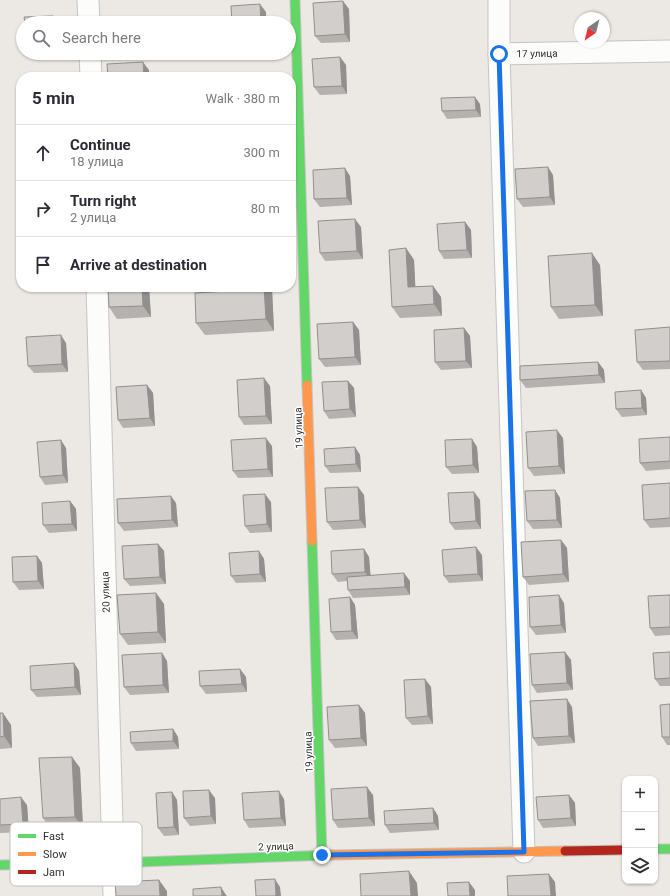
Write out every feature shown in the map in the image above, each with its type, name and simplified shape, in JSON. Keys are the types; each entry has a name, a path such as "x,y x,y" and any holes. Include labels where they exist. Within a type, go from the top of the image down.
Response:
{"street":[{"path":"88,0 89,16"},
{"name":"19 улица","path":"295,0 296,16"},
{"path":"499,0 499,54 524,852"},
{"name":"19 улица","path":"296,32 322,855"},
{"name":"17 улица","path":"499,54 670,51"},
{"path":"90,60 90,72"},
{"name":"20 улица","path":"97,292 112,822"},
{"path":"658,849 670,849"},
{"name":"2 улица","path":"142,862 322,855 622,850"},
{"name":"2 улица","path":"0,865 10,865"},
{"name":"20 улица","path":"114,886 114,896"}],"building":[{"path":"343,1 345,34 315,36 313,3"},
{"path":"260,4 261,16 232,16 231,6"},
{"path":"340,57 342,86 314,87 312,59"},
{"path":"143,62 144,72 108,72 107,64"},
{"path":"475,97 476,110 442,111 441,98"},
{"path":"548,167 550,197 517,199 515,169"},
{"path":"345,168 347,198 314,199 313,170"},
{"path":"355,219 357,251 320,253 318,221"},
{"path":"465,222 467,250 439,251 437,224"},
{"path":"406,248 408,287 433,286 434,304 392,307 389,250"},
{"path":"592,253 595,305 551,307 548,256"},
{"path":"108,292 142,292 143,306 109,307"},
{"path":"264,292 266,319 196,323 195,293"},
{"path":"353,322 355,357 319,359 317,324"},
{"path":"670,327 670,361 637,362 635,330"},
{"path":"464,328 466,361 435,362 434,330"},
{"path":"61,335 62,364 28,366 26,337"},
{"path":"598,362 599,375 520,380 520,366"},
{"path":"264,378 266,416 239,417 237,380"},
{"path":"348,381 350,409 324,411 322,382"},
{"path":"147,385 150,418 118,420 116,387"},
{"path":"641,390 642,408 616,409 615,392"},
{"path":"557,430 559,466 528,468 526,432"},
{"path":"670,437 670,461 640,463 639,439"},
{"path":"266,438 268,469 233,471 231,440"},
{"path":"472,439 473,465 446,467 445,440"},
{"path":"61,440 63,475 40,477 37,442"},
{"path":"355,447 356,464 325,466 324,449"},
{"path":"670,483 670,518 644,520 642,485"},
{"path":"358,487 360,520 327,522 325,488"},
{"path":"555,490 557,520 527,521 525,491"},
{"path":"474,492 476,521 450,523 448,493"},
{"path":"265,494 267,524 245,526 243,495"},
{"path":"171,496 172,520 118,523 117,499"},
{"path":"70,501 72,524 43,525 42,503"},
{"path":"561,540 563,574 523,577 521,542"},
{"path":"158,544 160,577 124,579 122,546"},
{"path":"476,547 478,574 444,576 442,550"},
{"path":"364,549 365,572 332,574 331,551"},
{"path":"259,551 260,574 231,576 229,553"},
{"path":"37,556 38,581 13,582 12,557"},
{"path":"404,573 405,587 348,590 347,577"},
{"path":"156,593 158,632 120,634 117,595"},
{"path":"559,595 561,625 530,627 529,597"},
{"path":"670,595 670,627 650,628 648,596"},
{"path":"350,597 352,631 331,632 329,599"},
{"path":"565,652 567,683 532,685 530,654"},
{"path":"670,652 670,678 655,679 653,653"},
{"path":"162,653 163,685 124,687 122,655"},
{"path":"74,663 75,687 31,690 30,666"},
{"path":"240,669 242,684 200,686 199,671"},
{"path":"425,679 428,716 406,718 404,680"},
{"path":"567,699 569,736 533,738 530,701"},
{"path":"670,704 670,737 662,737 660,705"},
{"path":"359,705 361,738 329,740 327,707"},
{"path":"0,713 3,713 4,736 0,737"},
{"path":"173,729 173,741 131,743 130,732"},
{"path":"72,757 75,817 43,818 39,758"},
{"path":"367,787 369,818 333,820 331,789"},
{"path":"209,790 211,816 184,818 183,791"},
{"path":"279,791 281,818 244,820 242,793"},
{"path":"172,792 174,827 158,828 156,793"},
{"path":"569,795 571,818 538,820 536,797"},
{"path":"21,797 23,822 10,822 10,825 0,825 0,799"},
{"path":"433,808 434,823 385,825 384,811"},
{"path":"409,871 411,896 361,896 360,874"},
{"path":"549,874 551,896 508,896 507,876"},
{"path":"275,879 276,896 256,896 255,880"},
{"path":"159,880 160,896 116,896 115,886 142,886 142,881"},
{"path":"469,882 470,896 448,896 447,883"},
{"path":"221,887 222,896 193,896 193,889"}],"traffic: fast":[{"path":"295,0 295,16"},
{"path":"296,32 307,385"},
{"path":"312,541 322,855"},
{"path":"658,849 670,849"},
{"path":"142,862 331,855"},
{"path":"0,865 10,865"}],"traffic: slow":[{"path":"307,385 312,541"},
{"path":"331,855 565,851"}],"traffic: jam":[{"path":"565,851 622,850"}],"route":[{"path":"322,855 524,852 499,54"}]}
